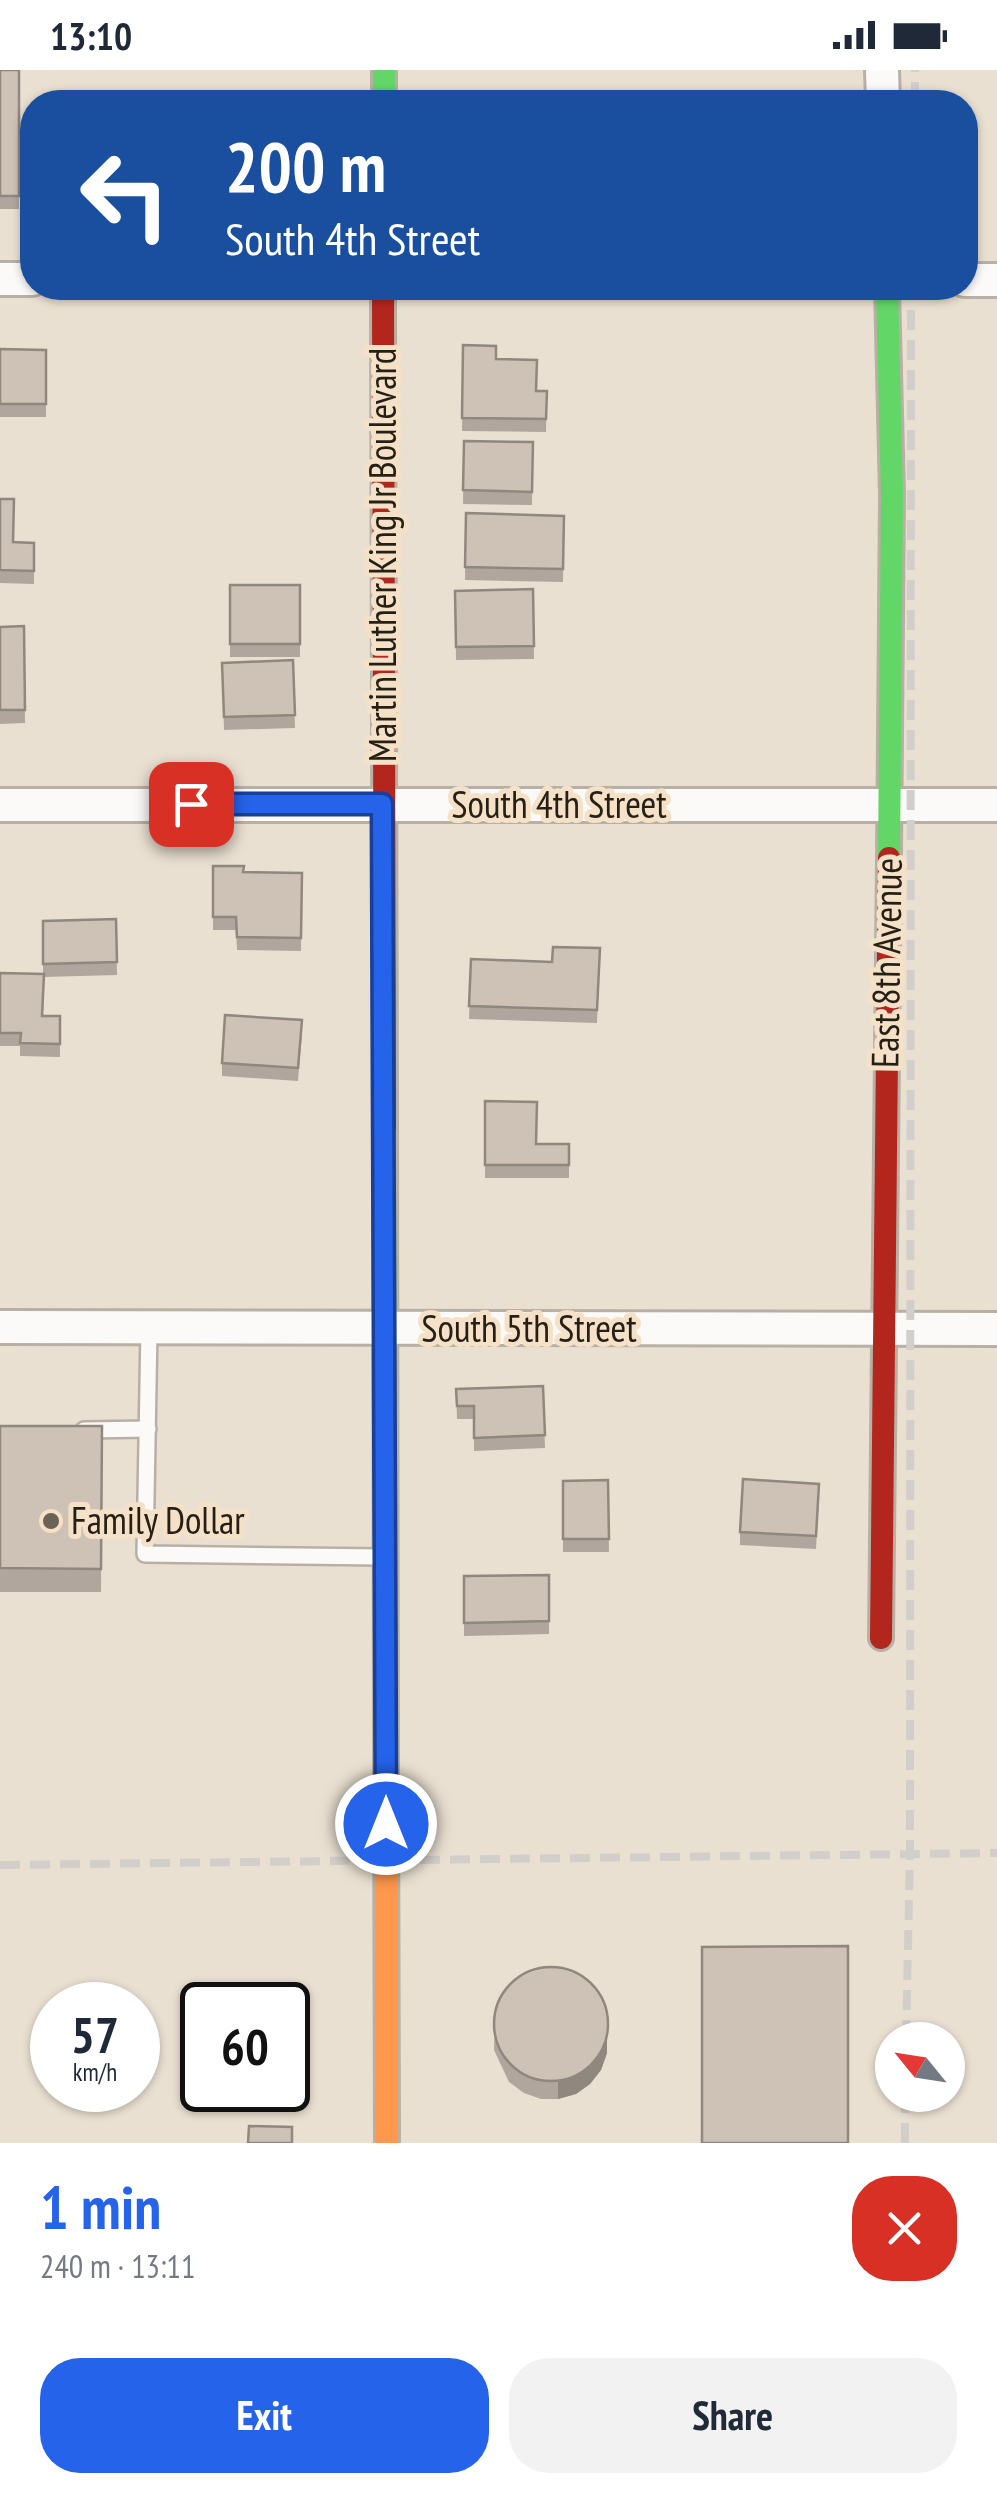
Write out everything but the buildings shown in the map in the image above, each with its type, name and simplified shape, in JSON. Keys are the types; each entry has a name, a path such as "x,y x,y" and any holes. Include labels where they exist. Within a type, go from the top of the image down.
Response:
{"main road":[{"name":"Martin Luther King Jr Boulevard","path":"383,300 387,2143"},
{"name":"East 8th Avenue","path":"881,1638 892,495 887,300"}],"street":[{"name":"South 4th Street","path":"0,805 997,805"},
{"name":"South 5th Street","path":"0,1327 997,1330"}],"lane":[{"path":"150,1328 145,1554 386,1557"},
{"path":"74,1430 148,1429"}],"railway":[{"path":"915,70 915,90"},
{"path":"906,2022 910,1852 911,300"},
{"path":"0,1865 997,1853"},
{"path":"905,2112 905,2143"}],"traffic: fast":[{"path":"384,70 384,90"},
{"path":"887,300 892,495 889,858"},
{"path":"385,1127 386,1769"}],"traffic: slow":[{"path":"386,1769 387,2143"}],"traffic: jam":[{"path":"383,300 385,1127"},
{"path":"881,1638 889,858"}],"place":[{"name":"Family Dollar","path":"51,1521"}],"route":[{"path":"191,804 382,804 386,1824"}]}
